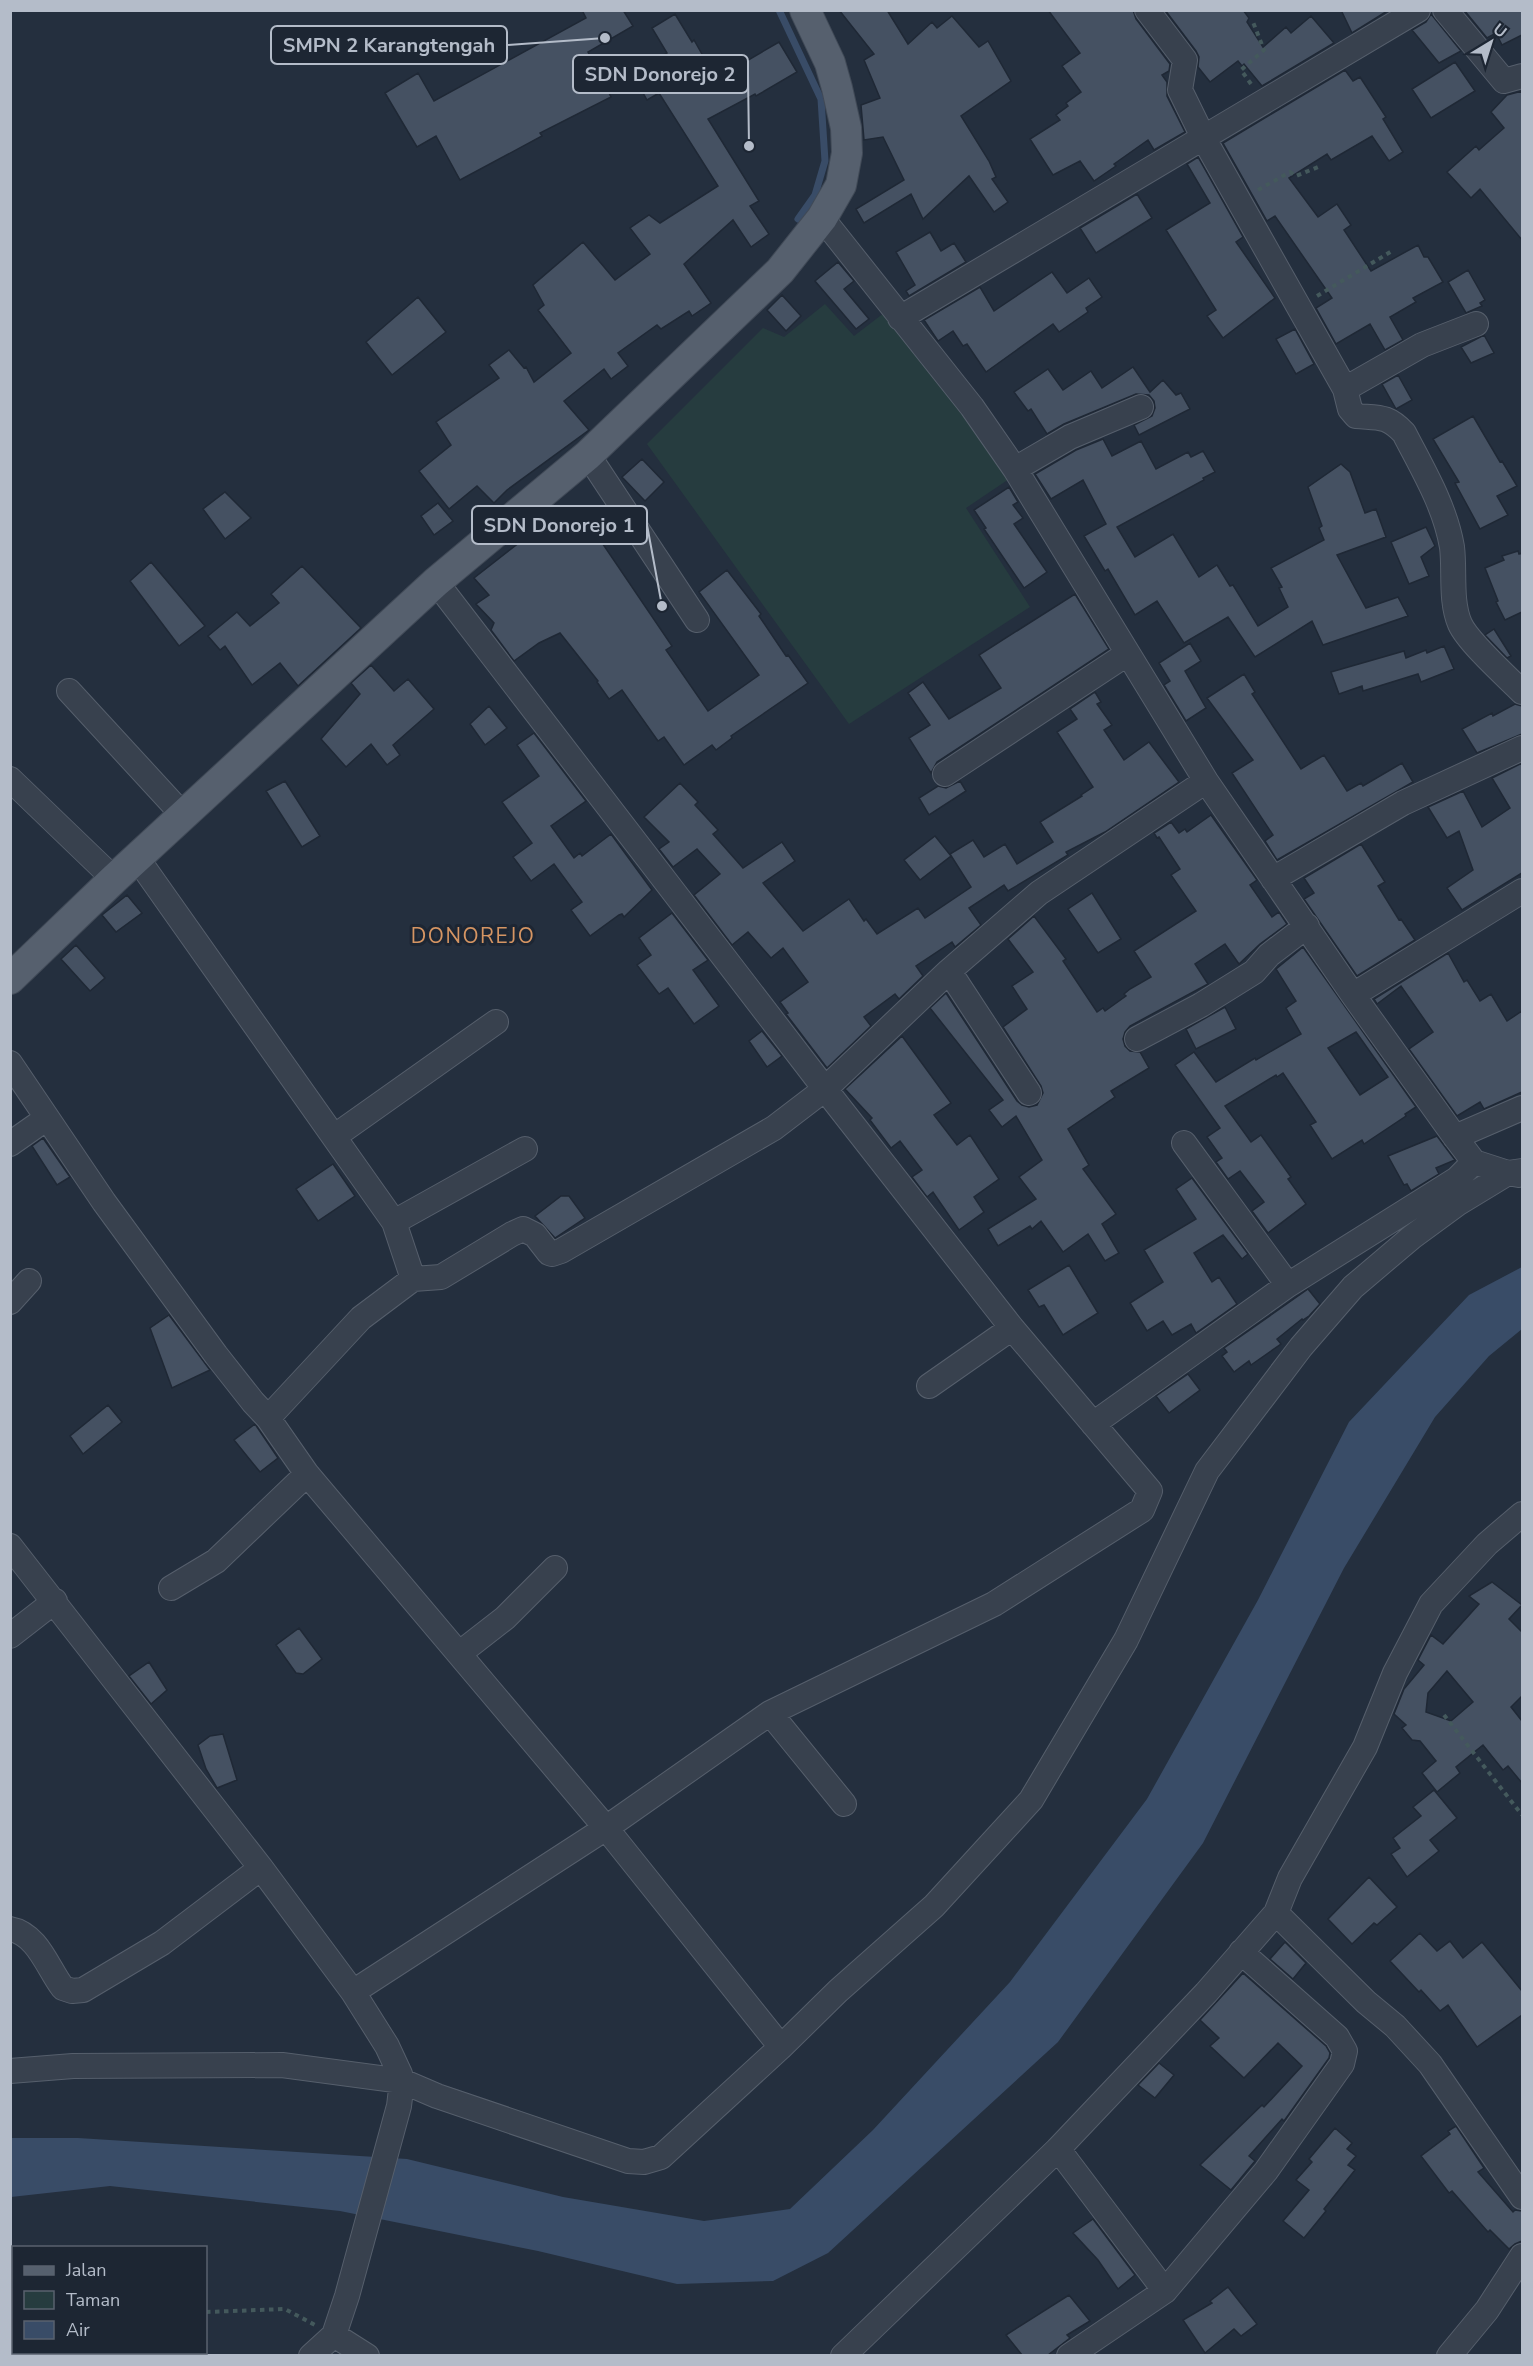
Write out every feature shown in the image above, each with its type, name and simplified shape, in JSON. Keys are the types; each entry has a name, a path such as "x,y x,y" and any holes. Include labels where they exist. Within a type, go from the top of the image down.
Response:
{"main road":[{"path":"10,979 114,879 436,582 588,455 780,271 822,218 841,185 847,153 846,128 830,63 805,10"}],"street":[{"path":"1147,10 1185,60 1180,90 1204,139 1346,389 1350,409 1356,416 1383,417 1395,423 1404,433 1444,513 1452,547 1456,606 1460,625 1522,692"},
{"path":"900,318 1418,10"},
{"path":"1445,10 1504,81 1522,76"},
{"path":"822,218 972,407 1015,469 1206,781 1353,995 1455,1137 1474,1162 1518,1173"},
{"path":"1346,389 1422,345 1476,324"},
{"path":"1015,469 1070,437 1141,407"},
{"path":"588,455 697,620"},
{"path":"353,1992 606,1828 770,1713 994,1604 1142,1510 1150,1491 1012,1328 825,1089 436,582"},
{"path":"945,774 1127,654"},
{"path":"69,691 183,815"},
{"path":"1273,879 1403,803 1522,748"},
{"path":"10,779 114,879"},
{"path":"268,1418 361,1318 413,1279 441,1277 523,1229 535,1235 549,1253 561,1251 774,1128 825,1089 949,971 1039,893 1206,781"},
{"path":"137,858 394,1222 413,1279"},
{"path":"1353,995 1522,891"},
{"path":"1137,1040 1201,1005 1254,972 1269,955 1307,926"},
{"path":"949,971 1029,1093"},
{"path":"335,1136 496,1022"},
{"path":"10,1063 104,1202 216,1354 268,1418 307,1474 606,1828 781,2047"},
{"path":"1455,1137 1522,1108"},
{"path":"10,1144 47,1118"},
{"path":"1184,1143 1288,1285"},
{"path":"394,1222 525,1149"},
{"path":"1093,1424 1288,1285 1457,1179 1474,1162"},
{"path":"10,2071 73,2066 282,2065 402,2081 438,2096 628,2161 644,2162 661,2157 781,2047 837,1991 934,1906 1031,1800 1126,1640 1207,1471 1301,1347 1353,1287 1412,1237 1456,1204 1518,1173"},
{"path":"10,1302 29,1281"},
{"path":"929,1386 1012,1328"},
{"path":"171,1588 216,1561 307,1474"},
{"path":"843,2355 1058,2149 1206,1993 1276,1913 1290,1878 1365,1747 1395,1673 1431,1604 1487,1544 1522,1514"},
{"path":"10,1546 261,1868 353,1992 387,2046 402,2081 399,2106 347,2296 334,2335 311,2355"},
{"path":"460,1653 505,1618 555,1568"},
{"path":"10,1636 55,1601"},
{"path":"770,1713 844,1804"},
{"path":"10,1929 18,1930 31,1940 63,1988 72,1991 83,1990 162,1942 261,1868"},
{"path":"1276,1913 1366,2002 1395,2026 1430,2064 1522,2197"},
{"path":"1069,2355 1165,2291 1266,2171 1342,2064 1345,2051 1337,2037 1241,1952"},
{"path":"1058,2149 1165,2291"},
{"path":"1449,2355 1487,2310 1522,2256"},
{"path":"334,2335 367,2355"}],"path":[{"path":"1247,65 1264,50 1253,22"},
{"path":"1239,201 1290,172 1296,176 1318,167"},
{"path":"1299,307 1392,251"},
{"path":"1444,1715 1522,1815"},
{"path":"207,2312 285,2309 334,2335"}],"green space":[{"path":"825,304 854,336 884,313 963,410 1009,479 966,508 1030,607 849,724 647,444 763,328 784,337"}],"water":[{"path":"1522,1267 1522,1329 1489,1356 1435,1417 1344,1568 1203,1843 1058,2042 828,2253 773,2281 677,2284 538,2251 340,2211 110,2186 11,2197 10,2138 78,2138 407,2159 563,2197 704,2221 790,2209 873,2130 1010,1982 1147,1799 1258,1600 1349,1422 1469,1295"}],"building":[{"path":"582,10 623,10 633,26 588,52 611,97 540,133 542,136 460,180 436,136 417,147 385,93 418,73 434,101 586,18"},
{"path":"839,10 887,10 908,44 932,22 937,28 952,16 979,47 988,41 1011,81 961,116 989,161 996,177 992,179 1008,202 994,212 969,176 923,219 911,194 864,223 856,209 904,180 883,137 864,140 861,105 880,98 864,60 874,54"},
{"path":"1048,10 1133,10 1136,19 1170,64 1169,71 1162,75 1167,82 1167,96 1185,132 1154,150 1148,140 1094,181 1080,161 1053,175 1030,139 1060,120 1056,115 1068,106 1066,103 1081,92 1062,66 1080,53"},
{"path":"1165,10 1243,10 1249,18 1247,22 1263,47 1286,27 1291,33 1311,16 1334,43 1262,86 1244,64 1242,66 1238,61 1210,82 1198,67 1199,57 1196,51"},
{"path":"1341,10 1389,10 1352,33"},
{"path":"1464,10 1522,10 1522,35 1502,45 1496,33 1487,38"},
{"path":"675,14 692,42 694,40 716,79 779,42 797,72 756,96 755,94 708,119 759,201 750,206 769,234 751,247 733,220 684,264 711,303 692,316 689,311 661,329 657,325 618,353 628,366 611,379 604,369 564,401 589,430 507,490 494,503 477,486 449,509 419,471 451,445 436,422 499,378 489,365 509,350 524,368 526,367 534,382 571,353 538,310 544,305 533,285 583,242 615,280 650,254 630,228 649,215 660,223 718,186 659,93 647,100 632,73 667,53 652,28"},
{"path":"1431,14 1461,51 1439,63 1412,30 1426,22"},
{"path":"1455,62 1475,91 1431,118 1412,89"},
{"path":"1345,70 1353,81 1360,77 1386,117 1383,119 1403,152 1389,161 1372,136 1331,160 1327,154 1289,178 1318,217 1337,204 1351,225 1344,230 1371,271 1418,245 1443,282 1413,298 1416,302 1390,317 1403,340 1385,350 1370,324 1336,344 1316,308 1332,298 1275,216 1267,221 1223,143"},
{"path":"1522,91 1522,240 1480,189 1471,198 1447,172 1476,146 1479,150 1504,128 1491,112 1507,95"},
{"path":"1198,157 1243,237 1236,242 1275,298 1223,338 1207,316 1216,310 1166,230 1210,203 1187,164"},
{"path":"1137,194 1152,218 1096,253 1080,228"},
{"path":"930,232 941,251 954,243 966,262 909,296 906,291 915,285 896,252"},
{"path":"838,262 854,281 844,289 869,319 856,329 815,281"},
{"path":"1468,270 1485,300 1480,303 1482,306 1466,313 1448,282"},
{"path":"1052,272 1067,293 1089,278 1102,297 1086,308 1088,312 1059,332 1053,324 986,372 967,344 963,346 953,331 938,341 924,320 980,287 994,311"},
{"path":"782,295 801,316 786,331 767,310"},
{"path":"418,297 446,332 392,375 366,342"},
{"path":"1295,329 1314,364 1296,374 1276,339"},
{"path":"1484,335 1494,353 1471,363 1461,347"},
{"path":"1133,367 1150,392 1163,380 1176,395 1181,393 1190,409 1139,435 1134,425 1152,416 1155,408 1154,401 1149,395 1136,394 1064,424 1047,434 1031,409 1028,411 1014,392 1048,369 1063,390 1091,371 1102,388"},
{"path":"1398,375 1412,400 1396,409 1382,384"},
{"path":"1473,416 1517,486 1497,496 1508,515 1480,529 1455,483 1459,482 1433,439"},
{"path":"1103,439 1112,456 1141,441 1156,469 1188,452 1191,457 1203,451 1215,472 1117,527 1135,557 1173,534 1199,577 1217,565 1230,586 1233,585 1258,626 1288,607 1279,588 1282,587 1271,568 1324,540 1319,528 1322,526 1308,487 1341,464 1350,472 1365,513 1376,509 1386,537 1337,555 1366,608 1398,597 1408,616 1323,645 1312,621 1255,657 1228,617 1184,643 1157,601 1135,615 1108,569 1105,571 1084,536 1106,524 1083,480 1051,499 1035,474 1076,450"},
{"path":"642,459 664,482 645,501 622,477"},
{"path":"1009,487 1018,502 1013,505 1023,518 1014,524 1047,572 1024,588 984,529 986,528 974,510"},
{"path":"225,492 251,518 225,539 203,509"},
{"path":"438,503 453,521 434,535 421,516"},
{"path":"546,519 563,543 590,525 672,646 666,650 708,711 759,675 699,592 727,570 761,614 759,616 786,656 788,655 808,683 731,736 732,738 716,750 712,745 684,765 664,737 658,741 622,690 609,699 598,681 560,633 539,643 514,661 491,630 494,623 476,604 489,595 474,578 520,542 518,539"},
{"path":"1426,527 1435,546 1421,557 1429,576 1409,584 1391,542"},
{"path":"1518,551 1519,554 1522,553 1522,612 1505,620 1496,602 1498,601 1485,568 1504,560 1502,556"},
{"path":"151,562 205,626 179,646 130,581"},
{"path":"302,566 361,628 298,686 280,663 252,685 225,646 220,650 208,636 237,612 250,626 279,603 271,594"},
{"path":"1075,594 1109,649 937,762 931,773 909,738 930,725 908,693 923,682 949,719 1001,688 979,655"},
{"path":"1494,629 1511,656 1507,658 1485,635"},
{"path":"1190,643 1201,661 1185,671 1206,708 1186,721 1164,685 1170,681 1159,663"},
{"path":"1444,646 1454,669 1421,682 1418,674 1363,691 1362,686 1339,694 1331,672 1404,651 1406,658"},
{"path":"371,665 394,691 408,679 434,709 393,745 400,755 387,765 371,744 346,767 321,739 360,694 351,683"},
{"path":"1244,674 1255,692 1252,694 1301,769 1324,755 1347,791 1361,783 1363,786 1402,763 1413,782 1277,860 1265,841 1273,835 1232,773 1253,760 1207,698"},
{"path":"1095,692 1101,702 1097,704 1112,725 1104,730 1124,760 1149,742 1179,782 1105,832 1066,852 1068,855 1008,891 1004,885 969,908 981,925 955,947 952,942 916,966 923,976 899,999 895,994 864,1017 871,1026 827,1068 786,1014 788,1013 780,1002 808,982 783,948 771,958 748,932 732,945 694,895 720,874 697,849 673,867 659,849 669,842 644,817 680,783 698,802 695,805 718,830 713,834 743,868 782,842 795,861 763,883 803,931 849,899 864,921 866,919 877,934 918,908 925,918 971,887 950,854 973,840 984,857 1005,844 1017,864 1053,842 1040,822 1093,787 1057,732 1077,719 1070,709"},
{"path":"1515,704 1522,706 1522,734 1477,753 1462,729"},
{"path":"489,706 507,728 485,745 470,724"},
{"path":"534,733 586,801 551,826 574,858 580,853 582,856 611,834 652,890 624,917 622,914 619,915 590,936 571,910 582,902 554,864 531,881 513,857 532,843 502,802 539,776 517,745"},
{"path":"1522,763 1522,873 1462,910 1447,888 1473,870 1459,831 1447,838 1428,807 1463,791 1482,827 1510,808 1492,778"},
{"path":"285,781 320,836 302,847 266,791"},
{"path":"960,781 966,791 929,815 919,798 938,786 946,788"},
{"path":"1211,815 1257,880 1250,885 1272,917 1279,912 1287,924 1260,944 1239,964 1225,944 1195,964 1208,984 1130,1026 1125,1032 1123,1039 1125,1046 1130,1051 1140,1052 1149,1068 1111,1091 1115,1097 1068,1129 1089,1165 1083,1169 1116,1214 1102,1224 1119,1253 1105,1261 1088,1234 1063,1252 1041,1221 1032,1229 1030,1226 998,1246 988,1229 1036,1199 1019,1177 1042,1160 1016,1116 1002,1127 989,1110 1003,1100 930,1008 946,993 1017,1101 1029,1107 1037,1105 1043,1093 1041,1086 1003,1027 1027,1009 1012,986 1033,972 1008,939 1034,916 1066,959 1063,961 1097,1012 1103,1008 1105,1011 1126,996 1124,994 1130,989 1151,977 1134,951 1196,911 1171,875 1180,869 1154,833 1171,822 1179,833 1185,829 1187,832"},
{"path":"935,836 951,856 920,880 904,860"},
{"path":"1361,844 1385,882 1378,886 1399,920 1401,919 1415,940 1357,976 1304,899 1314,893 1304,878"},
{"path":"1092,893 1121,939 1098,953 1068,909"},
{"path":"127,895 142,913 116,932 102,915"},
{"path":"672,913 708,960 693,970 719,1006 694,1024 668,988 659,994 637,965 651,955 639,938"},
{"path":"76,945 105,978 90,991 61,959"},
{"path":"1303,947 1416,1107 1364,1144 1362,1140 1332,1159 1310,1125 1316,1122 1283,1073 1225,1106 1251,1142 1261,1135 1291,1177 1288,1179 1306,1204 1268,1233 1252,1211 1264,1202 1240,1171 1228,1179 1216,1162 1222,1158 1207,1137 1220,1128 1175,1065 1194,1052 1216,1082 1301,1034 1286,1008 1296,1001 1276,969","holes":["1356,1032 1388,1077 1360,1095 1328,1048"]},
{"path":"1448,953 1464,982 1467,980 1480,1001 1491,994 1507,1021 1522,1011 1522,1092 1484,1109 1480,1102 1457,1116 1409,1049 1433,1032 1401,986 1377,1004 1374,999"},
{"path":"1225,1007 1236,1029 1196,1049 1186,1029"},
{"path":"762,1031 782,1056 767,1067 749,1041"},
{"path":"902,1036 951,1103 934,1115 957,1145 970,1135 999,1179 974,1197 984,1212 959,1230 933,1192 927,1197 912,1177 922,1170 900,1141 891,1148 870,1120 872,1118 845,1089"},
{"path":"1437,1136 1455,1160 1436,1168 1439,1174 1411,1191 1407,1184 1404,1185 1388,1156"},
{"path":"43,1138 70,1177 57,1185 32,1146"},
{"path":"333,1164 355,1196 318,1221 296,1189"},
{"path":"1192,1178 1248,1254 1242,1259 1223,1235 1194,1253 1212,1282 1219,1277 1237,1304 1196,1333 1191,1324 1172,1335 1163,1321 1147,1331 1130,1303 1163,1282 1144,1250 1196,1219 1176,1189"},
{"path":"561,1196 569,1196 585,1218 555,1238 535,1216"},
{"path":"1069,1265 1098,1313 1063,1335 1044,1305 1039,1307 1028,1290"},
{"path":"1308,1289 1320,1304 1309,1316 1277,1339 1281,1344 1251,1365 1249,1361 1234,1372 1222,1356 1227,1352 1224,1348"},
{"path":"169,1315 210,1370 172,1388 150,1328"},
{"path":"1188,1374 1200,1390 1169,1413 1156,1396"},
{"path":"108,1405 122,1422 83,1454 70,1436"},
{"path":"255,1424 278,1458 260,1472 234,1440"},
{"path":"1492,1582 1522,1605 1509,1619 1522,1632 1522,1696 1511,1707 1522,1721 1522,1783 1508,1766 1503,1770 1483,1745 1456,1767 1460,1773 1437,1792 1422,1773 1436,1761 1420,1741 1412,1740 1402,1728 1406,1725 1394,1714 1404,1689 1424,1665 1418,1660 1431,1635 1443,1644 1479,1604 1469,1596","holes":["1447,1671 1473,1702 1451,1721 1426,1712 1428,1693"]},
{"path":"299,1628 322,1659 303,1674 296,1673 276,1645"},
{"path":"149,1662 167,1690 151,1704 129,1676"},
{"path":"223,1734 237,1780 217,1788 206,1769 198,1745 210,1736"},
{"path":"1434,1790 1457,1818 1430,1840 1439,1851 1407,1877 1391,1854 1400,1848 1393,1838 1421,1816 1413,1807"},
{"path":"1369,1877 1397,1907 1377,1925 1374,1923 1352,1944 1328,1919"},
{"path":"1420,1933 1437,1951 1450,1941 1463,1958 1482,1942 1522,1991 1522,2015 1477,2047 1448,2005 1440,2011 1390,1961"},
{"path":"1285,1942 1306,1963 1293,1979 1270,1959"},
{"path":"1243,1973 1326,2046 1330,2053 1329,2058 1284,2121 1282,2119 1249,2156 1255,2161 1231,2190 1200,2165 1262,2105 1264,2107 1302,2066 1278,2043 1244,2078 1210,2046 1219,2038 1200,2020"},
{"path":"1159,2063 1174,2075 1155,2098 1138,2085"},
{"path":"1456,2126 1484,2168 1478,2172 1513,2212 1522,2211 1522,2241 1509,2249 1490,2230 1488,2232 1452,2191 1449,2193 1421,2156 1450,2134 1448,2131"},
{"path":"1335,2128 1352,2143 1347,2149 1356,2156 1348,2165 1355,2170 1304,2238 1283,2221 1309,2190 1296,2180 1312,2162 1309,2159"},
{"path":"1093,2219 1135,2275 1118,2289 1098,2260 1073,2233"},
{"path":"1228,2287 1257,2324 1241,2336 1234,2329 1205,2353 1183,2320 1212,2303 1210,2301"},
{"path":"1069,2295 1090,2321 1067,2335 1070,2338 1048,2355 1022,2355 1006,2335"}],"waterway":[{"path":"779,10 821,99 825,161 815,195 798,219"}],"place":[{"name":"SMPN 2 Karangtengah","path":"605,38"},
{"name":"SDN Donorejo 2","path":"749,146"},
{"name":"SDN Donorejo 1","path":"662,606"}],"district":[{"name":"DONOREJO","path":"473,936"}]}
